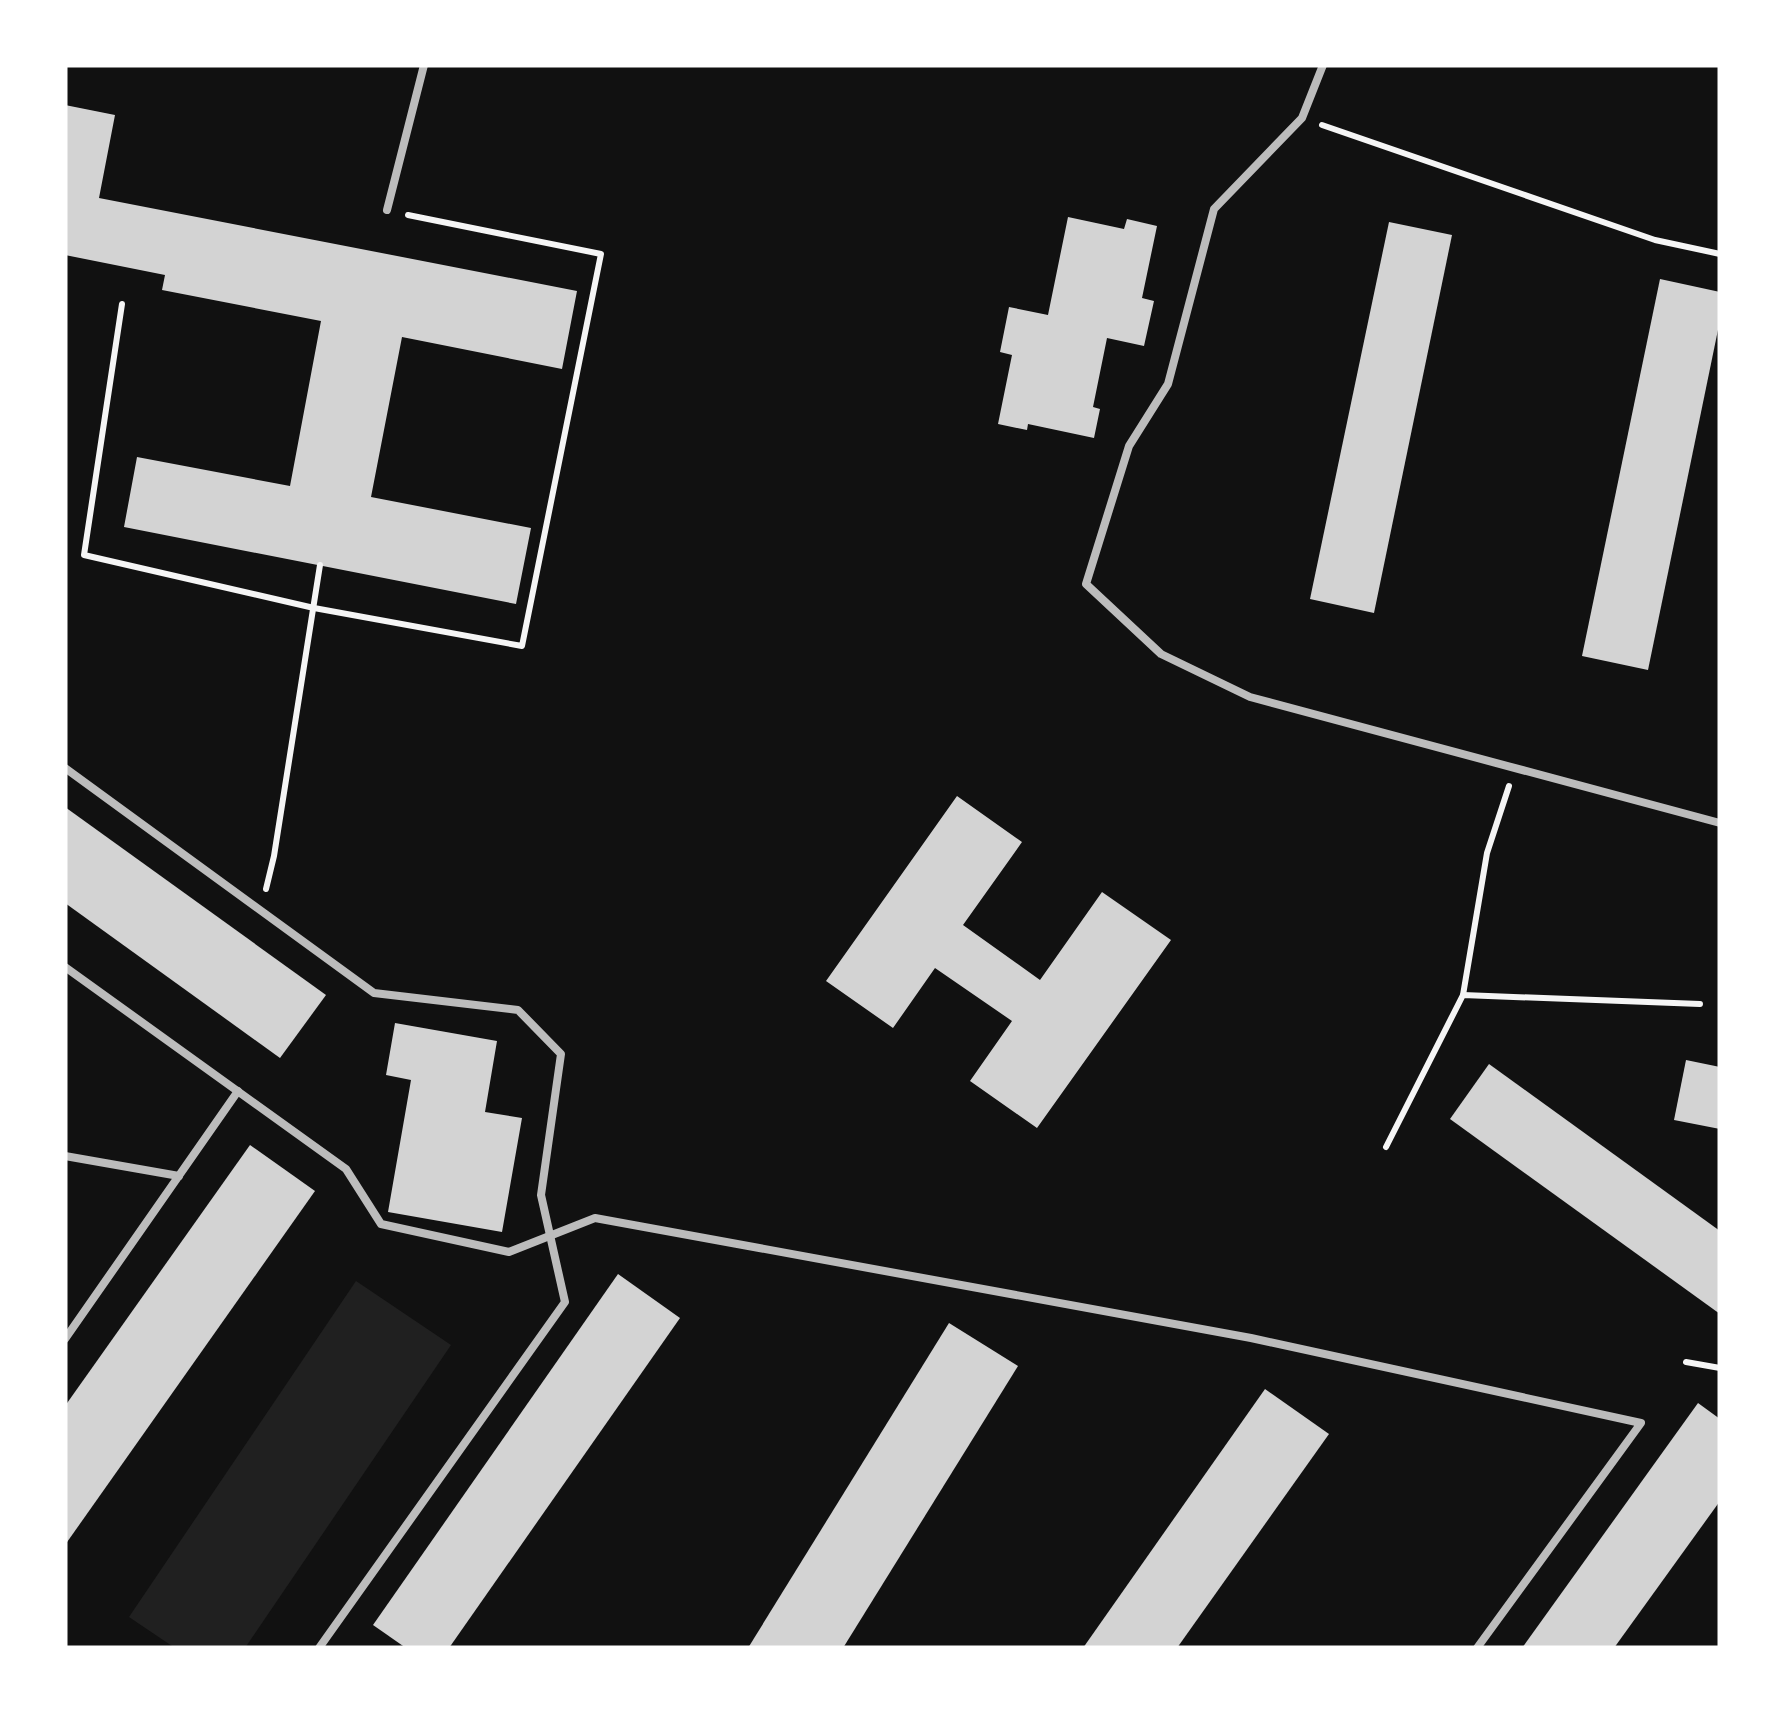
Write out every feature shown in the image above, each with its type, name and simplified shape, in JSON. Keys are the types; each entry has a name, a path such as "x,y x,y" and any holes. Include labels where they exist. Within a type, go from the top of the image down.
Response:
{"lane":[{"path":"387,210 424,65"},
{"path":"1324,65 1302,118 1214,209 1168,384 1129,446 1086,584 1161,654 1250,697 1720,822"},
{"path":"65,768 374,993 518,1010 560,1054 541,1194 565,1302 319,1648"},
{"path":"65,967 346,1169 381,1224 509,1252 595,1218 1251,1338 1641,1423 1477,1648"},
{"path":"65,1339 238,1091"},
{"path":"65,1156 180,1176"}],"path":[{"path":"1302,118 1654,240 1720,254"},
{"path":"122,304 84,555 314,608 522,646 600,254 387,210"},
{"path":"260,910 274,856 320,565"},
{"path":"1386,1148 1463,996 1487,853 1516,766"},
{"path":"1463,996 1700,1004"},
{"path":"1686,1362 1720,1368"}],"shaded area":[{"path":"356,1281 451,1345 245,1648 175,1648 129,1617"}],"building":[{"path":"65,105 115,115 99,198 577,291 562,369 402,337 371,497 531,528 516,604 124,527 137,457 290,486 321,321 162,290 165,275 65,255"},
{"path":"1068,217 1124,229 1127,219 1157,226 1142,298 1154,301 1144,346 1107,338 1093,407 1100,409 1094,438 1028,424 1027,430 998,424 1012,355 1000,352 1009,307 1048,315"},
{"path":"1389,222 1452,235 1374,613 1310,599"},
{"path":"1660,279 1720,292 1720,320 1648,670 1582,656"},
{"path":"957,796 1022,842 963,925 1040,980 1102,892 1171,940 1037,1128 970,1081 1012,1021 935,968 893,1028 826,981"},
{"path":"65,807 326,995 280,1058 65,903"},
{"path":"395,1023 497,1041 485,1112 522,1118 502,1232 388,1212 411,1080 386,1075"},
{"path":"1686,1060 1720,1067 1720,1129 1674,1120"},
{"path":"1489,1064 1720,1231 1720,1314 1450,1119"},
{"path":"250,1145 315,1191 65,1545 65,1406"},
{"path":"618,1274 680,1318 449,1648 406,1648 373,1625"},
{"path":"949,1323 1018,1366 843,1648 748,1648"},
{"path":"1265,1389 1329,1434 1177,1648 1083,1648"},
{"path":"1698,1403 1720,1419 1720,1501 1614,1648 1522,1648"}]}
